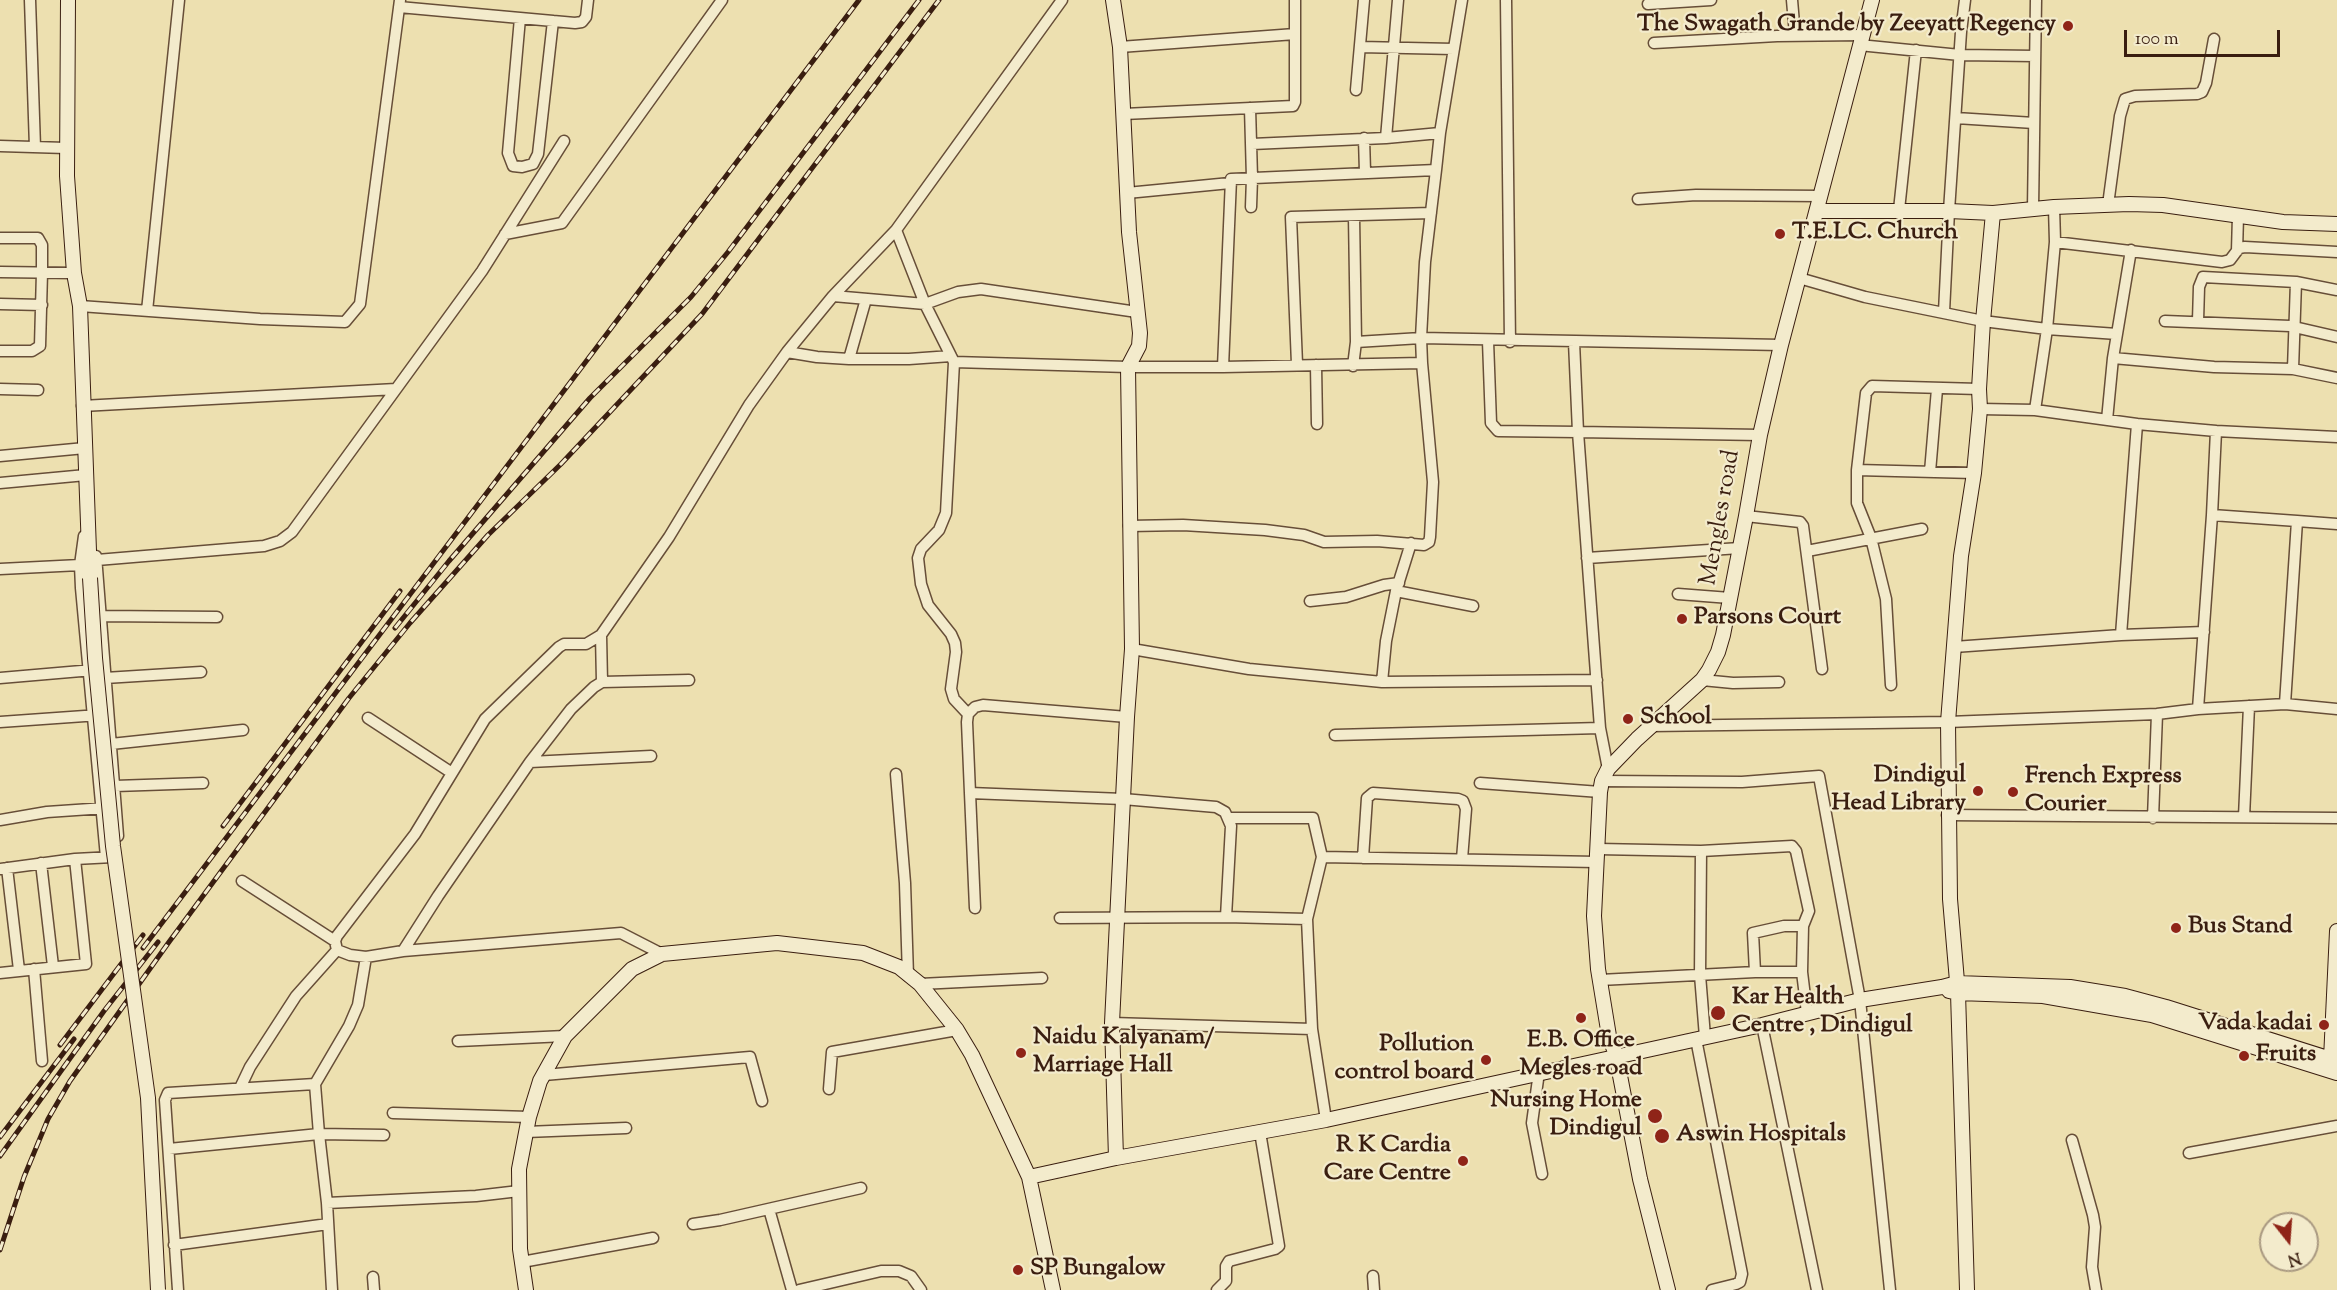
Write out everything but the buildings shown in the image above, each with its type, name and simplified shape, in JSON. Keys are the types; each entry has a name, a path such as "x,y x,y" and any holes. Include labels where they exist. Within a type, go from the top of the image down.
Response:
{"main road":[{"path":"68,0 66,148 74,273 80,306 82,406 95,658 113,846 148,1098 158,1290"},
{"path":"1113,0 1120,47 1127,193 1139,345 1128,367 1132,649 1126,717 1112,1023 1116,1158"},
{"name":"Mengles road","path":"1603,780 1650,726 1702,680 1718,652 1740,548 1760,435 1781,345 1872,0"},
{"path":"1817,211 1949,210 1993,213 2054,207 2163,205 2283,222 2337,224"},
{"path":"1966,1290 1957,988 1950,899 1947,815 1948,722 1961,556 1974,473 1980,409 1983,321 1993,213"},
{"path":"1603,780 1594,916 1600,980 1640,1179 1668,1290"},
{"path":"1029,1177 1116,1158 1326,1120 1762,1025 1860,1000 1942,987 2043,996 2194,1022 2334,1060 2337,931"},
{"path":"526,1290 522,1262 519,1169 529,1118 544,1075 565,1036 632,969 662,954 777,943 863,953 898,968 920,984 957,1030 972,1055 1029,1177 1053,1290"},
{"path":"2194,1022 2337,1073"}],"street":[{"path":"30,0 35,147"},
{"path":"147,311 179,0"},
{"path":"80,306 260,319 345,322 360,304 399,3 520,18 582,22 586,17 588,0"},
{"path":"505,234 562,223 722,0"},
{"path":"240,1088 250,1068 296,996 336,946 337,936 415,834 485,719 559,647 564,644 586,644 601,635 669,537 749,405 787,352 833,296 896,230 1062,0"},
{"path":"1124,114 1293,106 1295,102 1295,0"},
{"path":"1356,90 1364,0"},
{"path":"1386,138 1398,0"},
{"path":"1129,526 1206,526 1295,534 1324,542 1377,541 1424,545 1429,543 1433,482 1421,338 1425,262 1440,133 1462,0"},
{"path":"1506,0 1510,342"},
{"path":"1648,4 1711,0"},
{"path":"1792,0 1795,35"},
{"path":"1944,312 1949,210 1965,0"},
{"path":"2033,209 2036,0"},
{"path":"520,18 508,153 513,166 522,167 533,164 538,154 553,21"},
{"path":"1120,47 1295,34"},
{"path":"1654,43 1795,35 1860,40 1960,55 2035,56"},
{"path":"2108,205 2120,116 2125,99 2135,96 2202,92 2206,83 2214,39"},
{"path":"1360,47 1454,49"},
{"path":"1899,210 1916,50"},
{"path":"1250,108 1251,207"},
{"path":"1956,118 2034,123"},
{"path":"1252,144 1386,138 1440,133"},
{"path":"1364,138 1365,172"},
{"path":"97,560 264,546 280,541 292,532 482,271 564,141"},
{"path":"0,146 66,148"},
{"path":"1223,367 1231,179 1436,170"},
{"path":"1127,193 1230,183"},
{"path":"1638,199 1696,195 1821,196"},
{"path":"2035,410 2047,329 2055,242 2054,207"},
{"path":"1297,364 1291,218 1431,213"},
{"path":"1353,366 1356,342 1354,216"},
{"path":"2237,251 2238,216"},
{"path":"896,230 925,304 952,359 946,513 939,530 921,549 918,558 921,584 928,605 951,634 955,643 951,689 954,699 968,714"},
{"path":"0,238 38,238 42,244 42,342 37,350 0,351"},
{"path":"2055,242 2222,262 2230,260 2237,251 2245,247 2337,252"},
{"path":"2107,420 2113,358 2131,250"},
{"path":"0,272 74,273"},
{"path":"2198,321 2199,287 2203,277 2296,282 2337,290"},
{"path":"1799,278 1865,297 1983,321 2117,334"},
{"path":"2293,369 2296,282"},
{"path":"833,296 925,304 958,292 981,289 1137,312"},
{"path":"849,360 866,299"},
{"path":"0,304 42,305"},
{"path":"2165,321 2294,326 2337,337"},
{"path":"1356,342 1421,338 1510,342 1781,345"},
{"path":"1488,341 1490,414 1491,423 1498,431 1760,435"},
{"path":"1574,342 1578,432 1603,780"},
{"path":"787,352 849,360 952,359 1128,367 1297,364 1353,366 1422,363"},
{"path":"2113,358 2214,367 2293,369 2337,378"},
{"path":"1316,365 1317,424"},
{"path":"1891,685 1886,599 1871,538 1857,503 1857,470 1868,389 1878,386 1979,389"},
{"path":"0,388 38,390"},
{"path":"82,406 396,389"},
{"path":"1930,472 1936,389"},
{"path":"1980,409 2035,410 2137,424 2216,431 2337,437"},
{"path":"2121,635 2137,424"},
{"path":"2198,709 2216,431"},
{"path":"0,456 85,448"},
{"path":"1857,470 1974,473"},
{"path":"0,483 86,475"},
{"path":"2212,515 2337,524"},
{"path":"1746,516 1800,522 1805,531 1811,603 1822,669"},
{"path":"87,518 97,560 119,857 127,909"},
{"path":"87,518 80,565 91,715 106,857"},
{"path":"2285,704 2297,521"},
{"path":"1807,551 1922,529"},
{"path":"1382,682 1386,641 1411,543"},
{"path":"1587,558 1740,548"},
{"path":"0,569 80,565"},
{"path":"1310,601 1358,595 1384,585 1473,606"},
{"path":"1678,594 1730,598"},
{"path":"100,616 217,617"},
{"path":"1954,647 2121,635 2204,632"},
{"path":"601,635 602,682"},
{"path":"1132,649 1248,669 1382,682 1597,680"},
{"path":"0,678 87,670 105,674 201,672"},
{"path":"403,951 530,762 571,709 594,687 602,682 690,680"},
{"path":"1702,680 1733,683 1779,682"},
{"path":"1650,726 1948,722 2157,714 2285,704 2337,709"},
{"path":"975,908 968,714 975,706 983,705 1126,717"},
{"path":"2244,817 2249,706"},
{"path":"0,722 108,714"},
{"path":"2153,818 2157,714"},
{"path":"368,718 452,773"},
{"path":"1335,735 1600,728"},
{"path":"111,744 243,730"},
{"path":"530,762 651,756"},
{"path":"896,774 905,883 908,976"},
{"path":"1480,783 1603,780 1742,782 1819,776 1860,1000 1890,1290"},
{"path":"115,786 203,783"},
{"path":"1362,858 1366,798 1373,793 1458,798 1463,801 1466,809 1462,859"},
{"path":"970,794 1123,799 1216,807 1225,812 1231,826 1226,917"},
{"path":"0,820 47,812 117,808"},
{"path":"1947,815 2337,818"},
{"path":"1228,818 1313,818 1322,857 1307,919 1312,1029 1326,1120"},
{"path":"1322,857 1462,859 1597,856 1792,846 1796,851 1809,911 1803,927 1802,972 1807,1013"},
{"path":"1701,851 1701,1038 1742,1274 1740,1282 1712,1290"},
{"path":"19,970 4,868 75,859 119,857"},
{"path":"0,973 86,964 75,859"},
{"path":"41,863 53,966"},
{"path":"242,881 350,956 366,957 403,951 621,933 662,954"},
{"path":"1060,918 1307,919"},
{"path":"1755,972 1754,933 1784,926 1803,927"},
{"path":"332,1290 327,1203 315,1084 349,1026 358,1005 366,957"},
{"path":"34,969 42,1061"},
{"path":"1600,980 1755,972 1802,972"},
{"path":"920,984 1042,978"},
{"path":"1112,1023 1312,1029"},
{"path":"1762,1025 1817,1290"},
{"path":"829,1089 832,1052 957,1030"},
{"path":"458,1041 565,1036"},
{"path":"544,1075 750,1057 762,1101"},
{"path":"1539,1072 1532,1123 1542,1174"},
{"path":"178,1290 165,1100 168,1093 315,1084"},
{"path":"393,1113 529,1118"},
{"path":"2189,1153 2337,1126"},
{"path":"526,1132 626,1128"},
{"path":"1217,1290 1226,1281 1226,1266 1229,1261 1275,1250 1278,1246 1260,1132"},
{"path":"169,1149 319,1134 384,1136"},
{"path":"2072,1140 2095,1227 2092,1267 2096,1290"},
{"path":"693,1224 861,1188"},
{"path":"327,1203 476,1196 519,1191"},
{"path":"769,1209 792,1290"},
{"path":"174,1245 328,1224"},
{"path":"522,1262 653,1238"},
{"path":"799,1290 881,1271 899,1271 911,1276 921,1290"},
{"path":"1373,1276 1374,1290"},
{"path":"373,1277 374,1290"}],"railway":[{"path":"143,948 859,0"},
{"path":"395,628 449,561 590,398 691,297 728,252 919,0"},
{"path":"0,1250 24,1177 48,1119 70,1081 169,942 349,698 410,623 488,535 561,464 702,314 939,0"},
{"path":"223,826 400,591"},
{"path":"60,1045 143,935"},
{"path":"0,1156 104,1011 158,942"},
{"path":"0,1137 74,1039"}],"place":[{"name":"The Swagath Grande by Zeeyatt Regency","path":"2068,26"},
{"name":"T.E.LC. Church","path":"1780,234"},
{"name":"Parsons Court","path":"1682,619"},
{"name":"School","path":"1628,719"},
{"name":"Dindigul Head Library","path":"1978,791"},
{"name":"French Express Courier","path":"2013,792"},
{"name":"Bus Stand","path":"2176,928"},
{"name":"Kar Health Centre , Dindigul","path":"1718,1013"},
{"name":"E.B. Office Megles road","path":"1581,1018"},
{"name":"Vada kadai","path":"2324,1025"},
{"name":"Naidu Kalyanam/ Marriage Hall","path":"1021,1053"},
{"name":"Fruits","path":"2244,1056"},
{"name":"Pollution control board","path":"1486,1060"},
{"name":"Nursing Home Dindigul","path":"1655,1116"},
{"name":"Aswin Hospitals","path":"1662,1136"},
{"name":"R K Cardia Care Centre","path":"1463,1161"},
{"name":"SP Bungalow","path":"1018,1270"}]}
